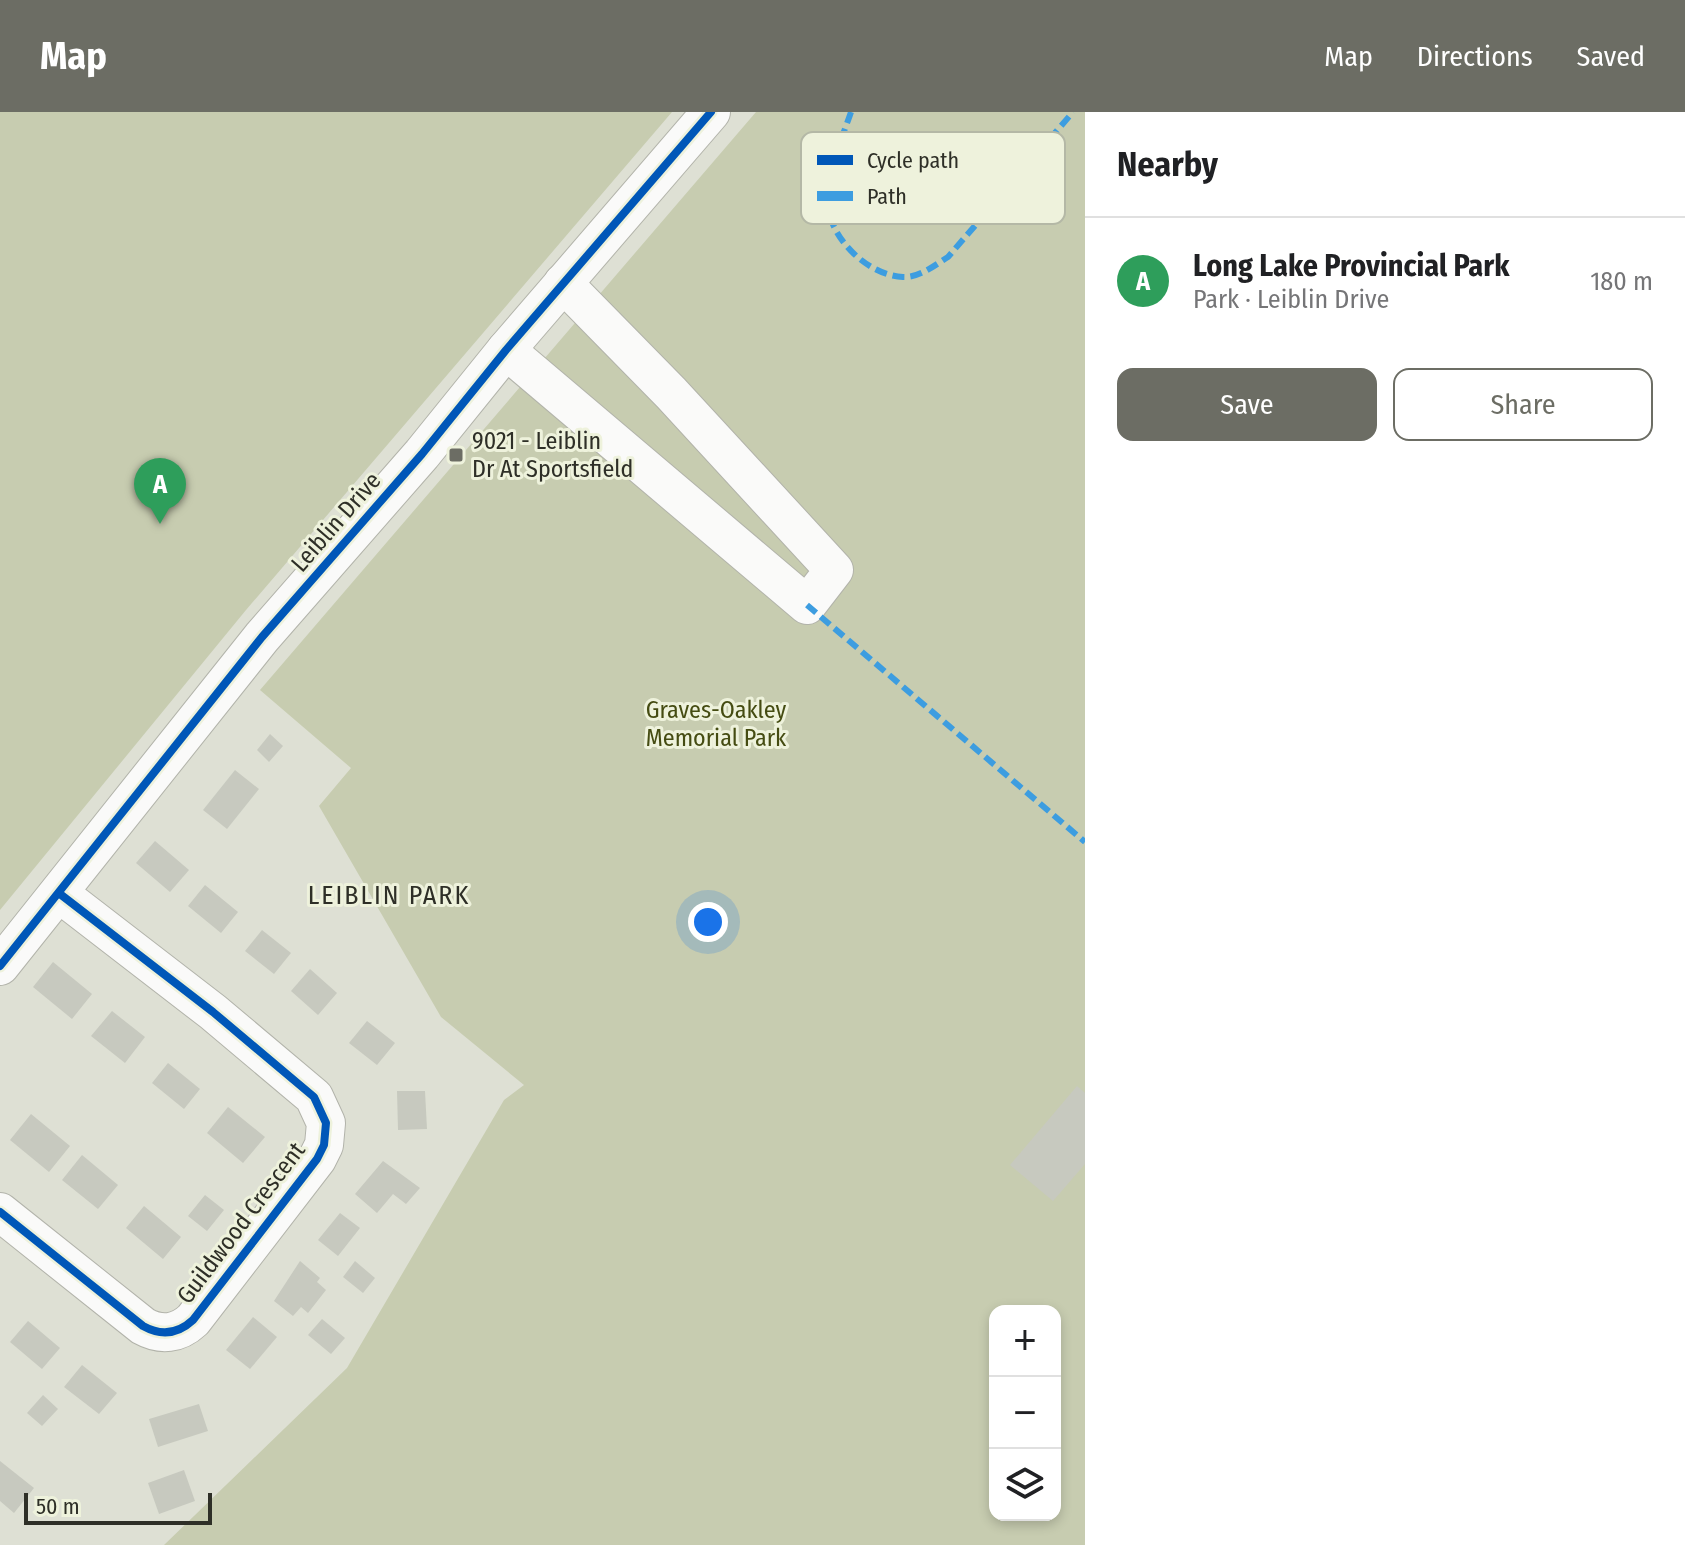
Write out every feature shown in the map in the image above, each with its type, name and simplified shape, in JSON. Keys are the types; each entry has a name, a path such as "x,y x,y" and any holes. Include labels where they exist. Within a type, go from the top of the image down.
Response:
{"street":[{"name":"Leiblin Drive","path":"0,966 262,637 422,454 506,350 711,112"},
{"path":"506,350 807,605 834,570 671,393 563,283"},
{"name":"Guildwood Crescent","path":"0,1212 143,1326 159,1333 172,1332 193,1320 317,1159 326,1138 325,1116 314,1097 213,1012 60,894"}],"green space":[{"path":"0,112 672,112 246,610 0,910"},
{"name":"Graves-Oakley Memorial Park","path":"756,112 1085,112 1085,1545 164,1545 347,1368 504,1100 524,1085 441,1017 319,806 351,768 260,690"}],"building":[{"path":"270,734 283,746 269,762 257,750"},
{"path":"235,770 259,789 227,829 203,810"},
{"path":"155,841 189,870 170,892 136,863"},
{"path":"205,885 238,912 221,933 188,906"},
{"path":"262,930 291,953 274,974 245,951"},
{"path":"53,962 92,994 72,1019 33,987"},
{"path":"310,969 337,993 318,1015 291,991"},
{"path":"112,1011 145,1037 125,1063 91,1036"},
{"path":"367,1021 395,1043 377,1065 349,1043"},
{"path":"168,1063 200,1089 184,1109 152,1083"},
{"path":"1077,1086 1085,1093 1085,1164 1053,1201 1010,1165"},
{"path":"397,1091 425,1091 427,1129 398,1130"},
{"path":"228,1107 265,1137 243,1163 207,1133"},
{"path":"31,1114 70,1146 49,1172 10,1140"},
{"path":"82,1155 118,1185 98,1209 62,1180"},
{"path":"383,1161 420,1188 406,1204 393,1194 377,1213 355,1194"},
{"path":"205,1195 224,1210 207,1231 188,1216"},
{"path":"144,1206 181,1237 163,1259 126,1228"},
{"path":"340,1213 360,1228 338,1256 318,1240"},
{"path":"300,1261 320,1278 317,1282 326,1290 308,1313 301,1307 293,1316 274,1301"},
{"path":"355,1261 375,1278 363,1293 343,1277"},
{"path":"253,1317 277,1337 250,1369 226,1350"},
{"path":"322,1319 345,1338 331,1354 308,1335"},
{"path":"28,1321 60,1348 42,1369 10,1342"},
{"path":"82,1365 117,1393 99,1414 64,1387"},
{"path":"43,1395 58,1409 42,1426 27,1413"},
{"path":"199,1404 208,1431 158,1447 149,1419"},
{"path":"0,1461 34,1488 14,1513 0,1501"},
{"path":"184,1470 195,1501 159,1514 148,1483"}],"marked path":[{"path":"844,132 851,112"},
{"path":"1056,132 1073,112"},
{"path":"833,224 842,240 863,262 889,275 903,277 921,273 948,257 976,224"},
{"path":"807,605 1085,842"}],"cycle path":[{"path":"0,966 262,637 422,454 506,350 711,112"},
{"path":"0,1212 143,1326 169,1332 193,1320 317,1159 324,1145 326,1123 314,1097 213,1012 60,894"}],"place":[{"name":"9021 - Leiblin Dr At Sportsfield","path":"456,455"},
{"name":"Long Lake Provincial Park","path":"160,524"}],"district":[{"name":"LEIBLIN PARK","path":"389,895"}]}
